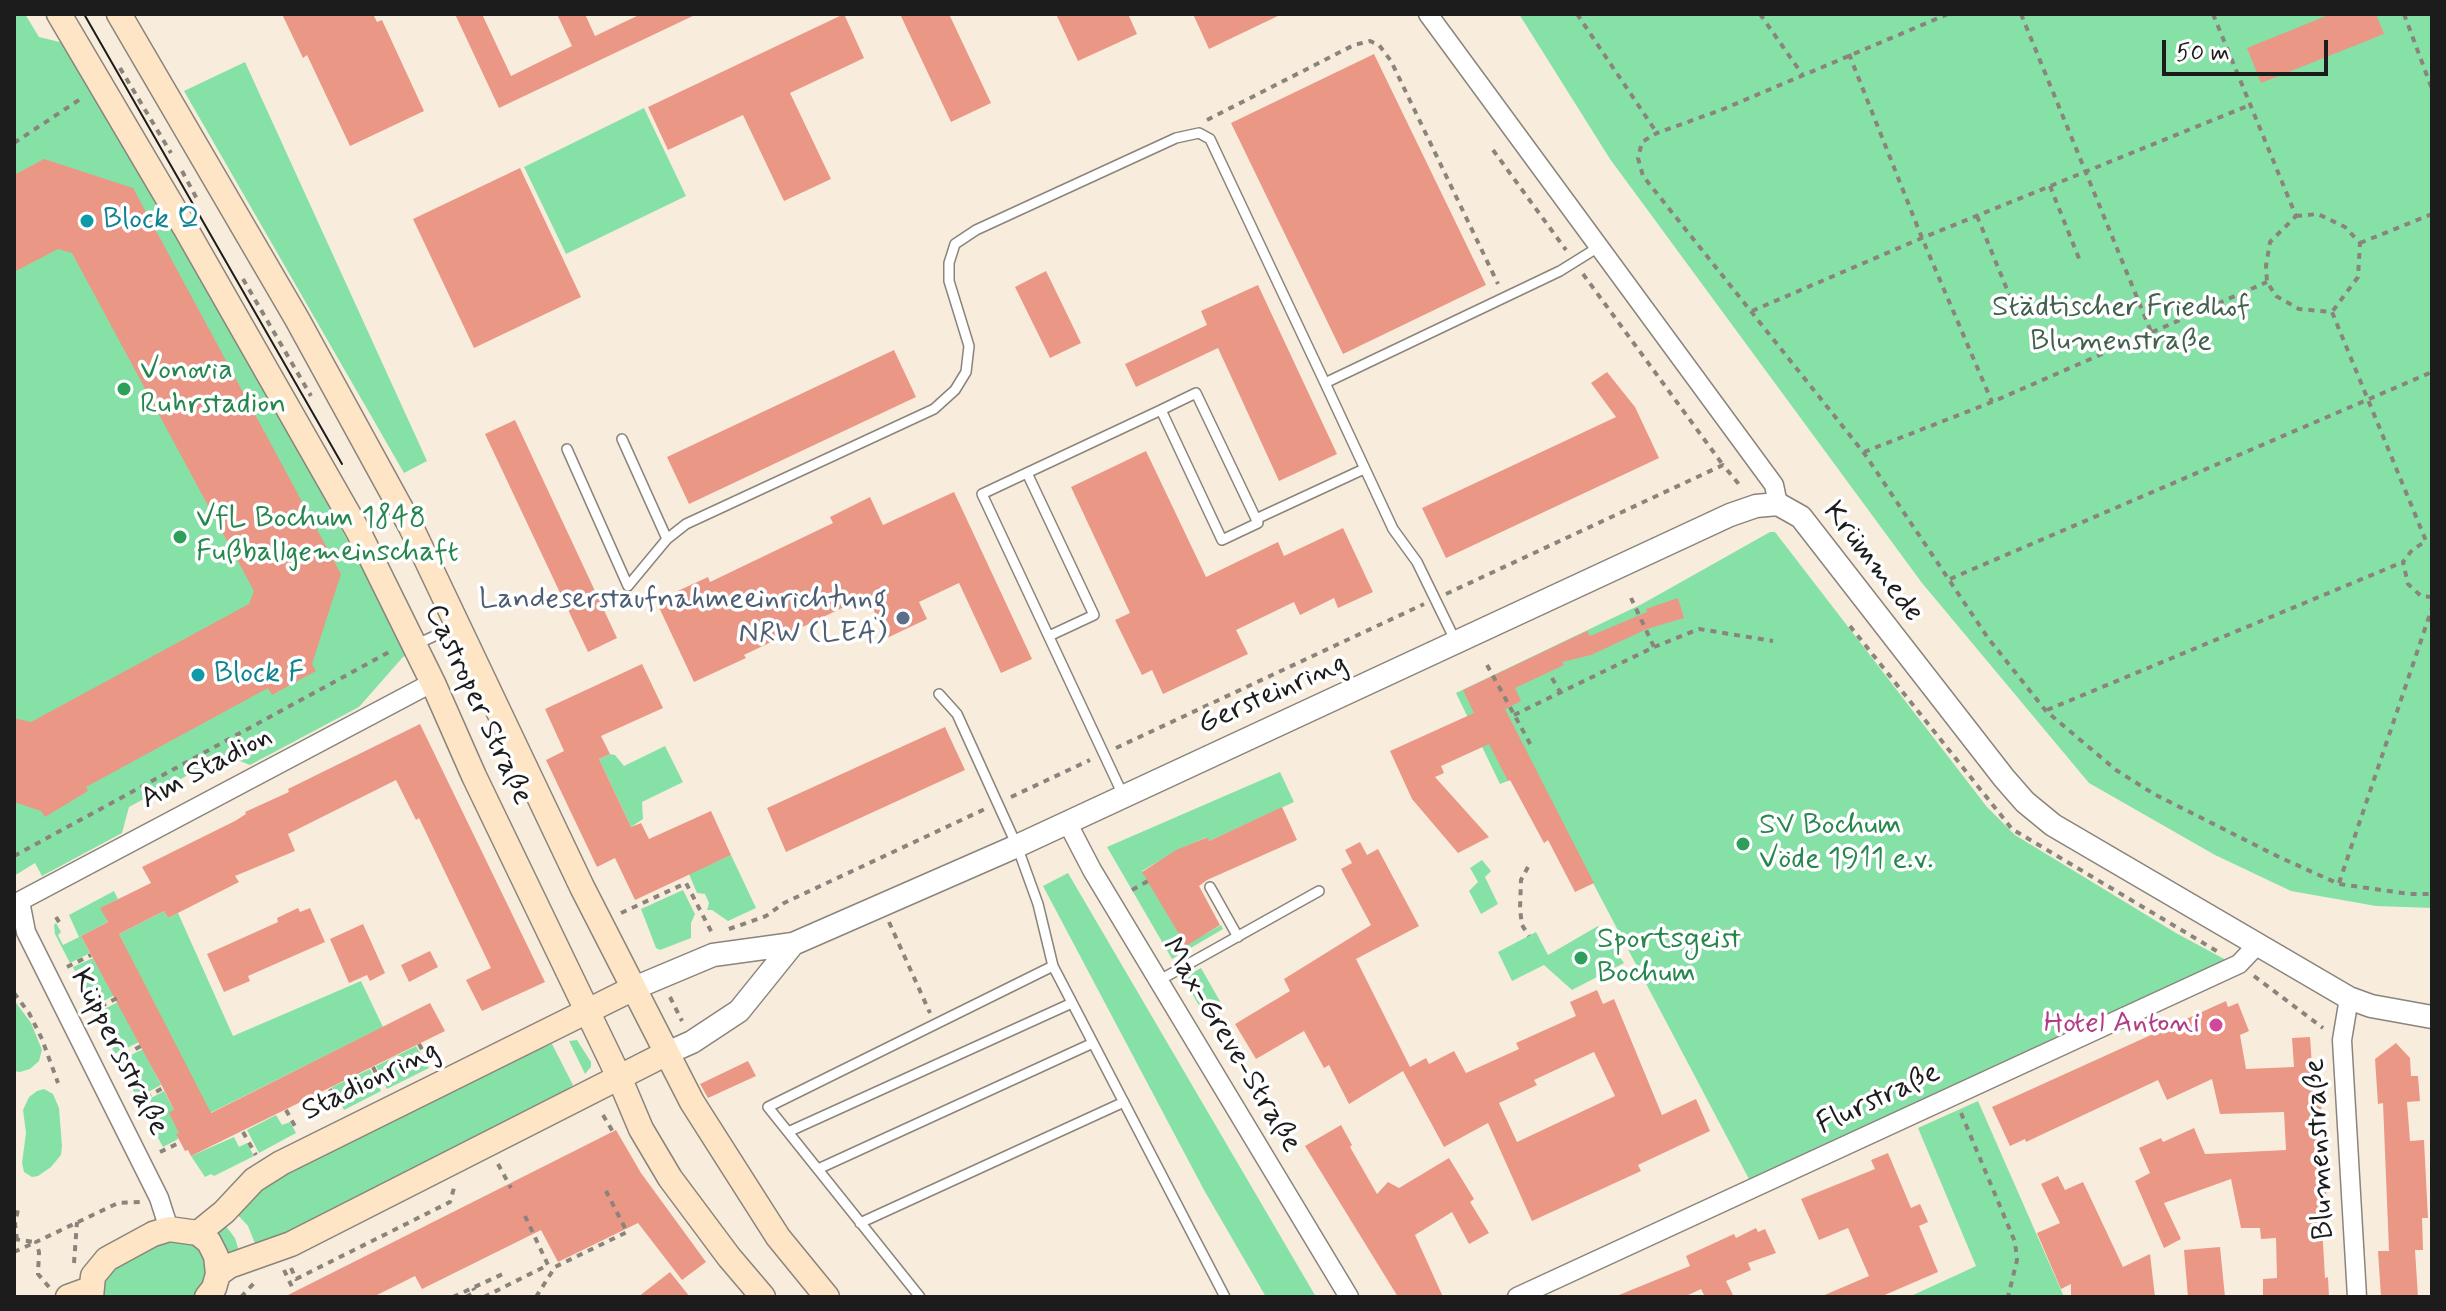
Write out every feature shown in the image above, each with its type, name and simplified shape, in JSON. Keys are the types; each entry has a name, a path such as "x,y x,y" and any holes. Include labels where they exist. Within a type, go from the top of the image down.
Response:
{"main road":[{"name":"Castroper Straße","path":"59,14 350,517 403,648 474,776 641,1129 670,1178 763,1297"},
{"name":"Castroper Straße","path":"119,14 365,442 459,625 665,1054 753,1200 778,1237 827,1297"},
{"path":"588,1013 632,989"},
{"name":"Stadionring","path":"198,1233 224,1212 254,1180 281,1163 588,1013"},
{"path":"218,1274 229,1266 291,1244 665,1054"},
{"path":"80,1289 107,1259 153,1234 169,1229 198,1233 209,1242 216,1256 218,1274 214,1288 207,1297"}],"street":[{"name":"Krümmede","path":"1428,14 1774,485 1767,505 1801,517 2025,802 2053,825 2349,998 2393,1011 2432,1017"},
{"name":"Gersteinring","path":"632,989 713,955 793,944 1017,846 1615,567 1767,505"},
{"name":"Am Stadion","path":"17,900 422,688"},
{"name":"Max-Greve-Straße","path":"1067,822 1158,981 1349,1297"},
{"name":"Küppersstraße","path":"17,900 20,933 154,1188 169,1229"},
{"name":"Gersteinring","path":"665,1054 692,1042 739,1011 793,944"},
{"name":"Flurstraße","path":"1517,1297 2239,964 2257,945"},
{"name":"Blumenstraße","path":"2349,998 2342,1040 2357,1297"}],"lane":[{"path":"567,449 628,586 667,539 686,524 934,409 955,390 966,372 969,346 949,281 949,263 955,244 976,230 1176,138 1199,133 1210,139 1393,529 1417,562 1457,643"},
{"path":"1325,383 1504,297 1597,248"},
{"path":"1123,795 982,494 1196,393 1258,523 1222,540 1161,410"},
{"path":"622,439 667,539"},
{"path":"1256,519 1364,469"},
{"path":"1027,473 1094,615 1049,636"},
{"path":"403,648 459,625"},
{"path":"939,694 957,714 1017,846 1038,904 1053,966 1225,1297"},
{"path":"1210,887 1238,937"},
{"path":"1158,981 1319,891"},
{"path":"920,1297 768,1107 1053,966"},
{"path":"788,1132 1072,1003"},
{"path":"818,1169 1093,1043"},
{"path":"860,1223 1124,1102"}],"path":[{"path":"1577,14 1657,133"},
{"path":"1760,14 1802,74"},
{"path":"1948,14 1721,110 1657,133 1642,142 1638,158 1643,176 1864,453 1988,638 2046,711 2116,770 2154,794 2339,884 2432,894"},
{"path":"2021,14 2152,334"},
{"path":"2213,14 2296,216"},
{"path":"2404,14 2432,89"},
{"path":"1199,133 1209,117 1354,45 1370,41 1379,45 1391,61 1504,297"},
{"path":"1849,54 1922,238 1992,402"},
{"path":"112,72 122,66 173,156"},
{"path":"14,143 82,98"},
{"path":"1752,311 1922,238 2250,105"},
{"path":"1493,150 1723,465 1767,505"},
{"path":"179,168 199,203"},
{"path":"2050,186 2080,261"},
{"path":"2318,214 2345,227 2360,243 2358,277 2332,312 2299,309 2276,296 2267,282 2270,242 2296,216 2318,214"},
{"path":"2360,243 2432,214"},
{"path":"1977,216 2013,304"},
{"path":"243,278 311,397"},
{"path":"1864,453 1992,402 2267,282"},
{"path":"2046,711 2403,562 2412,550 2429,541 2332,312"},
{"path":"1950,579 2432,372"},
{"path":"702,939 766,916 784,903 1723,465"},
{"path":"2403,562 2408,584 2421,596 2432,597"},
{"path":"1631,598 1654,647"},
{"path":"2339,884 2432,608"},
{"path":"1514,715 1654,647 1699,629 1773,641"},
{"path":"14,856 403,648"},
{"path":"1487,665 1533,749"},
{"path":"1552,678 1560,692"},
{"path":"1528,867 1521,880 1520,909 1522,925 1529,936"},
{"path":"1132,890 1148,881"},
{"path":"615,915 686,883 713,935"},
{"path":"882,906 935,1024"},
{"path":"56,917 62,927"},
{"path":"67,967 91,955"},
{"path":"2239,964 2326,1030"},
{"path":"667,991 685,1027"},
{"path":"14,993 29,1013 42,1039 58,1083"},
{"path":"90,1012 117,998"},
{"path":"419,1044 433,1070"},
{"path":"114,1060 141,1046"},
{"path":"373,1067 386,1093"},
{"path":"135,1103 163,1088"},
{"path":"330,1089 343,1114"},
{"path":"1954,1096 2015,1242 2017,1260 2008,1297"},
{"path":"286,1110 300,1136"},
{"path":"603,1115 613,1132"},
{"path":"243,1132 257,1157"},
{"path":"160,1152 181,1142"},
{"path":"498,1164 511,1188"},
{"path":"290,1267 296,1279 450,1202 455,1185"},
{"path":"484,1297 627,1232 606,1191"},
{"path":"14,1252 118,1203 148,1202"},
{"path":"414,1206 419,1217"},
{"path":"18,1209 16,1239 36,1242"},
{"path":"525,1216 552,1266"},
{"path":"389,1218 396,1229"},
{"path":"77,1222 80,1289"},
{"path":"348,1238 354,1250"},
{"path":"36,1242 38,1274 50,1289 50,1297"},
{"path":"319,1253 325,1264"},
{"path":"536,1297 552,1266"},
{"path":"453,1297 507,1272"},
{"path":"287,1275 293,1289"},
{"path":"466,1297 475,1292 473,1288"}],"green space":[{"name":"Vonovia Ruhrstadion","path":"14,14 25,14 39,37 64,43 282,420 409,654 359,707 250,765 225,755 129,807 122,833 42,876 35,863 14,876"},
{"name":"Städtischer Friedhof Blumenstraße","path":"1519,14 2432,14 2432,908 2376,906 2291,891 2215,855 2089,783 1922,583 1610,159"},
{"path":"245,62 427,461 404,473 184,91"},
{"path":"644,108 686,196 566,254 524,167"},
{"name":"SV Bochum Vöde 1911 e.v.","path":"1775,532 1987,807 2015,835 2228,961 1749,1179 1534,771 1500,784 1456,693 1642,604"},
{"path":"665,746 683,782 642,802 643,819 631,827 599,759 615,755 624,766"},
{"path":"1280,772 1294,802 1209,841 1207,837 1176,851 1142,871 1186,945 1221,925 1223,929 1172,959 1107,847"},
{"path":"731,855 756,908 728,921 707,910 709,903 705,894 697,893 689,874"},
{"path":"1482,860 1491,871 1485,877 1498,904 1481,914 1469,891 1478,882 1470,868"},
{"path":"1068,873 1316,1297 1266,1297 1204,1190 1043,886"},
{"path":"683,890 695,914 691,923 691,938 660,950 656,948 641,909"},
{"path":"114,891 118,899 101,908 108,922 81,936 90,953 70,963 55,934 54,925 56,923 61,932 58,935 63,945 79,937 69,915"},
{"path":"164,911 168,918 178,913 233,1036 361,981 383,1027 208,1114 119,934"},
{"name":"Sportsgeist Bochum","path":"1598,926 1624,963 1572,990 1544,965 1512,981 1498,952 1536,932 1548,955"},
{"path":"93,958 115,995 92,1007 73,967"},
{"path":"1201,968 1225,1010 1207,1019 1183,978"},
{"path":"14,1000 31,1023 42,1050 39,1061 30,1069 20,1072 14,1071"},
{"path":"118,1002 139,1042 115,1054 95,1014"},
{"path":"577,1040 591,1062 585,1074 569,1041"},
{"path":"552,1044 573,1085 545,1105 303,1230 256,1246 248,1226 235,1212 274,1174 521,1055"},
{"path":"416,1046 429,1068 387,1089 376,1066"},
{"path":"143,1049 161,1085 137,1098 119,1061"},
{"path":"370,1069 381,1091 344,1110 332,1087"},
{"path":"44,1089 53,1094 59,1108 61,1155 51,1167 32,1177 24,1172 22,1163 26,1133 23,1110 29,1097"},
{"path":"164,1091 174,1110 179,1133 178,1139 163,1147 140,1104"},
{"path":"1978,1101 2064,1297 1909,1297 1976,1266 1918,1128"},
{"path":"276,1115 282,1125 290,1122 296,1133 259,1153 247,1130"},
{"path":"234,1137 239,1147 247,1143 254,1156 214,1176 205,1177 191,1156"},
{"path":"225,1225 235,1238 239,1251 227,1252 218,1234"},
{"path":"162,1239 190,1242 202,1254 206,1268 205,1282 196,1297 101,1297 106,1272"}],"building":[{"path":"282,14 373,14 377,22 382,20 424,111 350,146 307,55 303,58"},
{"path":"455,14 482,14 511,76 572,46 557,14 585,14 595,36 641,14 697,14 499,108"},
{"path":"844,14 864,58 790,93 831,179 784,201 743,115 668,150 648,107"},
{"path":"900,14 949,14 991,103 951,122"},
{"path":"1056,14 1128,14 1137,34 1078,61"},
{"path":"1193,14 1282,14 1209,49"},
{"path":"2331,14 2376,14 2384,34 2261,83 2247,48"},
{"path":"1374,54 1486,285 1343,354 1231,123"},
{"path":"44,159 133,188 341,574 312,664 316,671 272,695 268,688 86,787 88,791 45,817 41,811 14,802 14,718 31,722 249,604 254,591 72,253 58,249 14,272 14,175"},
{"path":"520,168 581,297 474,348 413,219"},
{"path":"1046,271 1081,343 1050,358 1015,287"},
{"path":"1258,285 1337,454 1279,481 1218,348 1136,387 1125,364 1207,325 1201,311"},
{"path":"894,350 916,397 689,504 667,457"},
{"path":"1607,372 1635,407 1659,458 1446,558 1422,508 1616,417 1591,383"},
{"path":"515,420 617,638 588,652 485,434"},
{"path":"1146,451 1206,577 1278,542 1284,556 1343,528 1373,592 1338,608 1334,598 1300,615 1294,602 1236,630 1248,654 1163,694 1152,670 1142,675 1115,620 1130,613 1071,487"},
{"path":"954,492 1032,659 1001,673 959,583 919,602 927,619 887,638 867,596 694,682 656,601 708,577 710,582 833,523 830,517 870,497 883,525"},
{"path":"1678,598 1684,618 1647,629 1591,655 1562,662 1564,665 1515,688 1521,701 1505,709 1594,883 1575,892 1548,840 1544,843 1489,744 1441,766 1444,773 1435,777 1489,837 1458,853 1412,799 1390,751 1474,713 1463,690 1587,631 1590,636 1647,612 1646,609"},
{"path":"642,664 663,708 601,736 610,754 599,759 631,827 641,823 649,839 711,811 731,855 635,900 615,858 597,867 546,760 564,751 545,709"},
{"path":"420,724 545,982 482,1011 466,980 491,968 419,818 416,820 396,780 288,834 295,851 235,876 239,882 168,918 164,911 119,934 211,1113 430,1003 445,1031 191,1156 176,1134 179,1133 169,1113 174,1110 163,1088 81,936 108,922 100,908 151,883 142,867 235,821 245,812 289,792 288,789"},
{"path":"945,727 965,770 786,852 767,808"},
{"path":"1282,807 1297,840 1199,886 1220,925 1186,946 1142,872 1176,850 1208,837 1209,841"},
{"path":"1360,842 1367,855 1378,849 1419,926 1356,959 1410,1067 1426,1058 1429,1064 1454,1051 1466,1073 1519,1049 1516,1043 1576,1016 1570,1002 1597,990 1603,1004 1614,999 1662,1115 1696,1099 1710,1131 1638,1165 1641,1171 1532,1221 1488,1123 1444,1147 1403,1071 1349,1104 1329,1065 1324,1068 1304,1031 1256,1059 1235,1024 1290,991 1284,979 1371,925 1341,869 1352,863 1345,850","holes":["1594,1052 1615,1096 1517,1142 1499,1103 1537,1085 1534,1080"]},
{"path":"298,908 300,912 310,908 325,942 248,976 250,981 224,992 207,954 278,922 277,918"},
{"path":"363,924 385,973 370,981 367,975 349,983 330,939"},
{"path":"430,951 438,967 409,982 401,965"},
{"path":"2226,1001 2228,1007 2238,1003 2249,1031 2240,1035 2246,1069 2294,1067 2292,1038 2310,1037 2312,1066 2319,1066 2328,1224 2322,1225 2329,1297 2263,1297 2263,1279 2277,1278 2276,1238 2261,1239 2260,1228 2241,1228 2231,1179 2164,1203 2181,1239 2164,1248 2135,1181 2150,1173 2139,1148 2161,1138 2163,1142 2194,1128 2205,1154 2286,1150 2284,1112 2220,1114 2212,1079 2167,1100 2158,1080 2026,1142 2025,1139 2010,1146 1992,1107"},
{"path":"2396,1043 2410,1058 2411,1076 2418,1076 2420,1101 2407,1102 2410,1141 2424,1140 2428,1218 2422,1218 2423,1250 2415,1250 2418,1297 2381,1297 2378,1251 2389,1251 2383,1103 2378,1104 2375,1059"},
{"path":"748,1061 756,1076 708,1098 700,1084"},
{"path":"1341,1125 1377,1194 1388,1182 1399,1188 1449,1158 1474,1199 1470,1202 1489,1233 1469,1244 1452,1212 1415,1235 1443,1297 1398,1297 1305,1146"},
{"path":"616,1130 641,1173 706,1262 682,1280 638,1223 558,1262 541,1230 422,1289 415,1276 373,1297 284,1297"},
{"path":"1888,1153 1911,1208 1920,1204 1928,1222 1919,1226 1938,1272 1880,1297 1820,1297 1869,1276 1848,1228 1819,1240 1801,1199 1875,1169 1871,1160"},
{"path":"2058,1176 2065,1190 2083,1182 2123,1267 2150,1254 2155,1297 2071,1297 2071,1284 2061,1289 2037,1233 2060,1223 2041,1184"},
{"path":"1756,1228 1758,1232 1765,1229 1776,1253 1748,1263 1751,1270 1726,1281 1734,1297 1705,1297 1701,1289 1684,1297 1614,1297 1690,1266 1686,1256 1734,1234 1736,1238"},
{"path":"2220,1247 2225,1297 2188,1297 2184,1250"},
{"path":"670,1272 690,1297 638,1297"}],"tram line":[{"path":"84,14 342,464"}],"place":[{"name":"Block Q","path":"87,221"},
{"name":"Vonovia Ruhrstadion","path":"124,389"},
{"name":"VfL Bochum 1848 Fußballgemeinschaft","path":"180,537"},
{"name":"Landeserstaufnahmeeinrichtung NRW (LEA)","path":"903,618"},
{"name":"Block F","path":"198,675"},
{"name":"SV Bochum Vöde 1911 e.v.","path":"1743,844"},
{"name":"Sportsgeist Bochum","path":"1581,958"},
{"name":"Hotel Antoni","path":"2216,1025"}]}
